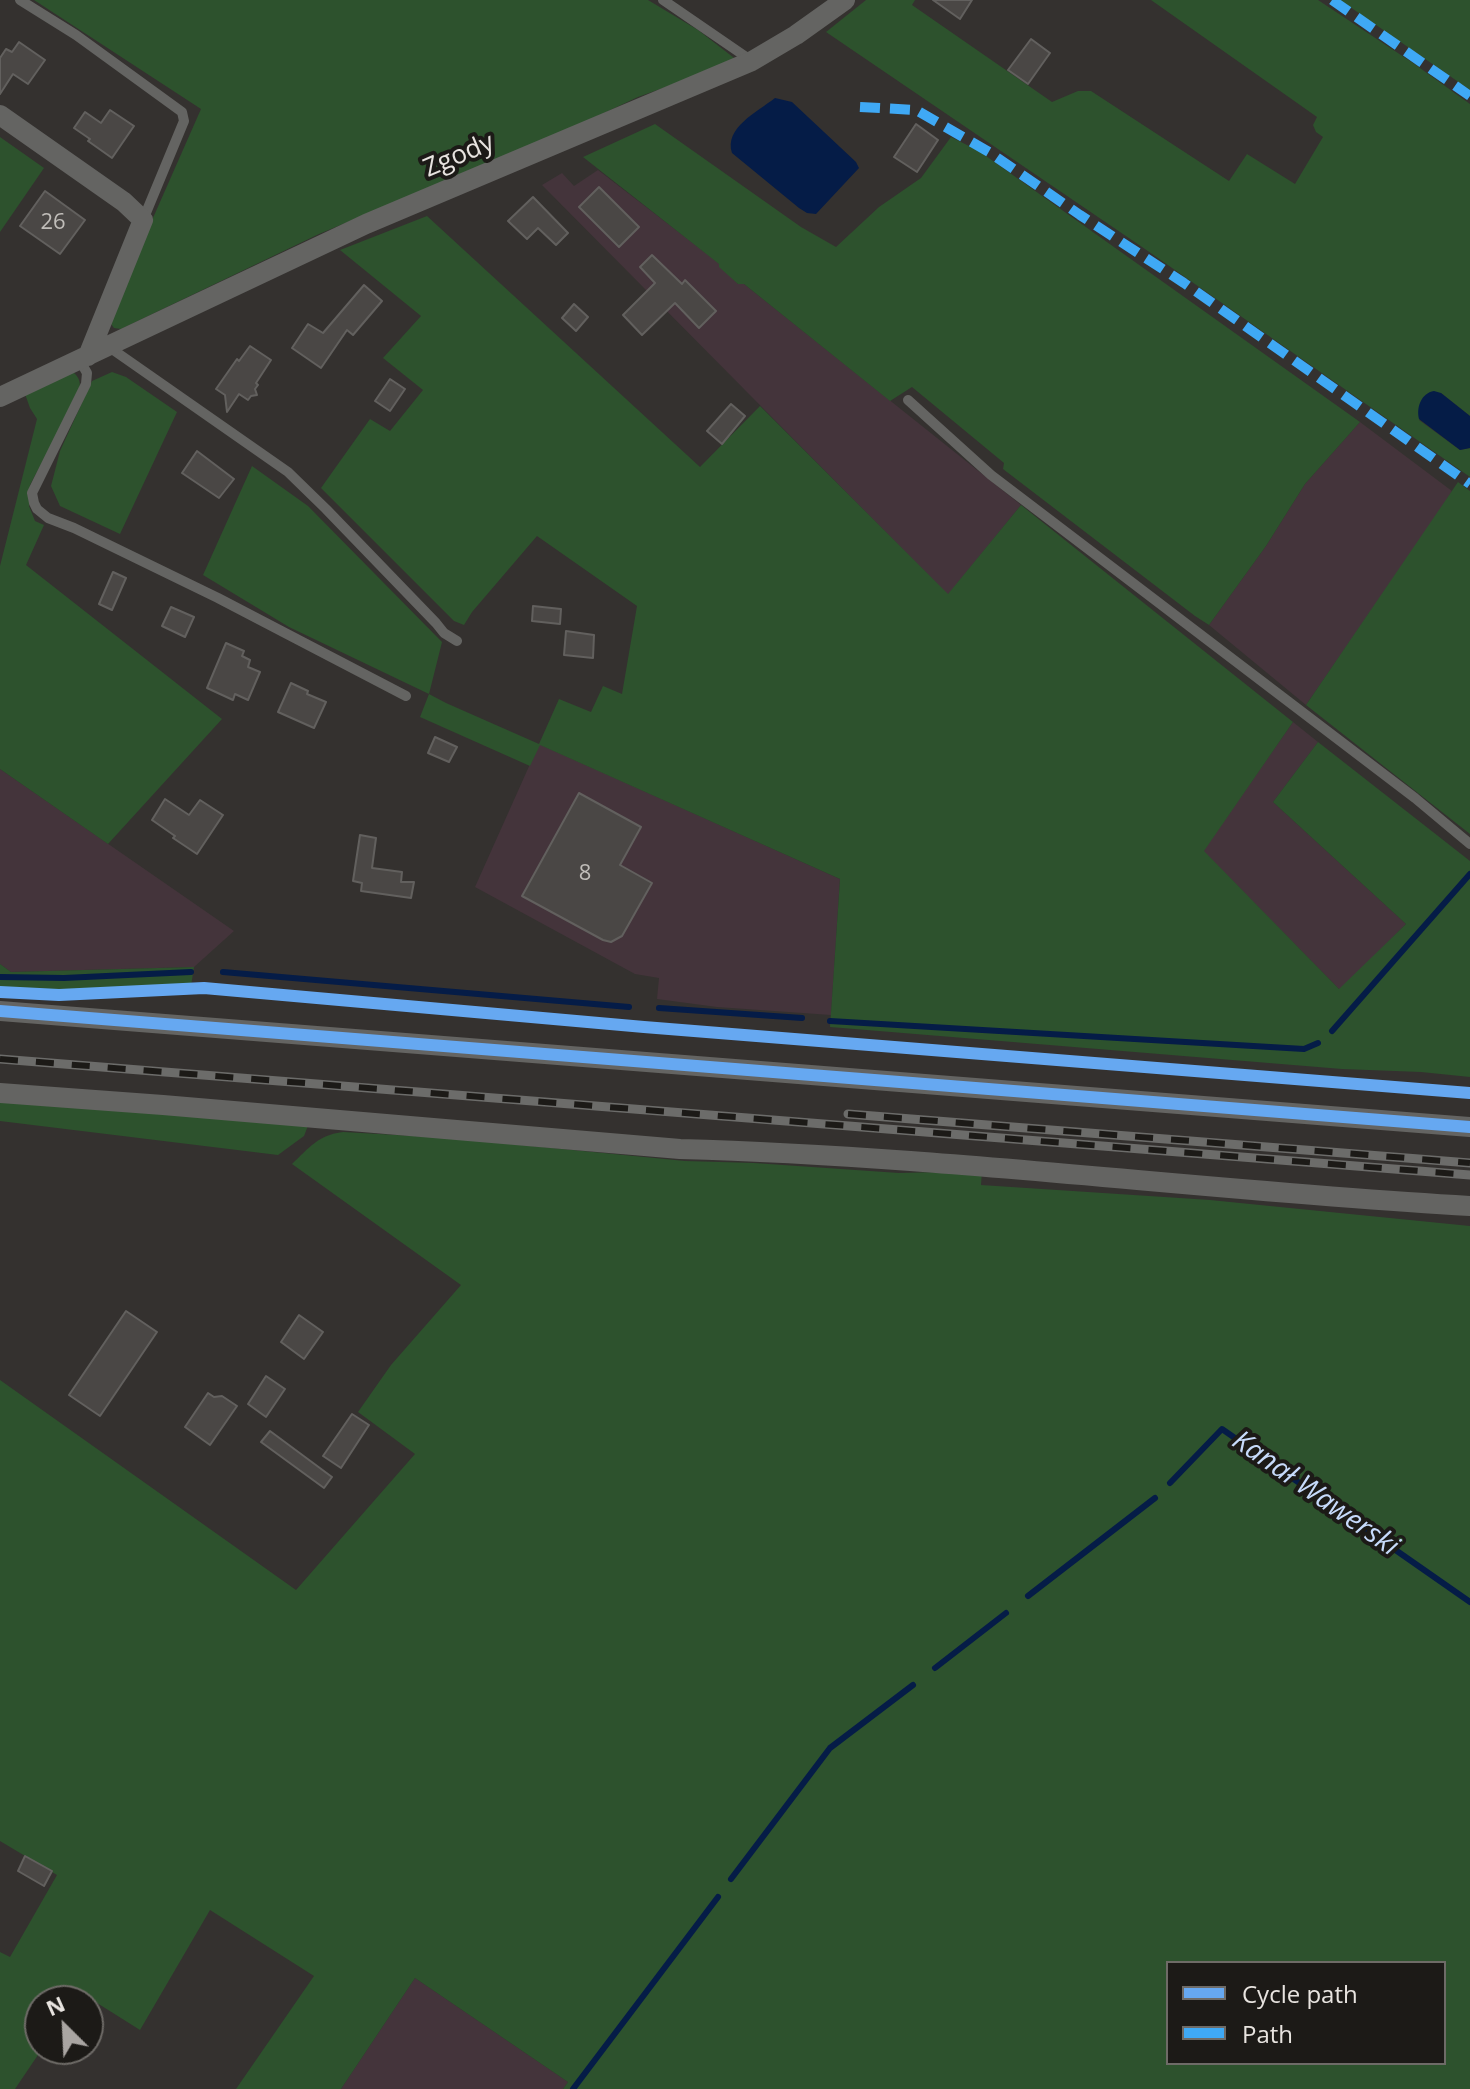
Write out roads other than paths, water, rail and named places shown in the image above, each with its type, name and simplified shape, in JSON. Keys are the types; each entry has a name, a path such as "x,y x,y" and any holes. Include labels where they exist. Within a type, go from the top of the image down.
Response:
{"street":[{"name":"Zgody","path":"0,397 366,224 752,61 845,0"},
{"path":"0,115 124,202 143,220 84,357"},
{"path":"0,1011 1470,1127"},
{"path":"0,1093 680,1149 766,1151 978,1166 1470,1206"}],"lane":[{"path":"20,0 76,35 182,112 184,121 143,220"},
{"path":"663,0 752,61"},
{"path":"107,346 288,472 444,633 457,641"},
{"path":"84,357 86,384 32,493 37,509 48,518 218,598 406,696"},
{"path":"908,400 991,475 1415,798 1470,844"}],"water":[{"path":"775,98 792,102 859,168 816,214 799,208 732,153 731,144 737,128"},
{"path":"1434,391 1470,416 1470,448 1460,450 1419,419 1420,402"}],"waterway":[{"path":"1332,1031 1470,874"},
{"path":"0,977 64,978 191,972"},
{"path":"223,972 629,1007"},
{"path":"659,1008 802,1018"},
{"path":"830,1021 1304,1049 1318,1043"},
{"name":"Kanał Wawerski","path":"1170,1483 1222,1429 1470,1602"},
{"name":"Kanał Wawerski","path":"1028,1596 1155,1498"},
{"name":"Kanał Wawerski","path":"935,1668 1006,1613"},
{"name":"Kanał Wawerski","path":"731,1879 830,1748 913,1685"},
{"name":"Kanał Wawerski","path":"573,2089 718,1897"}],"railway":[{"path":"0,1059 1470,1175"},
{"path":"848,1114 1470,1163"}]}
